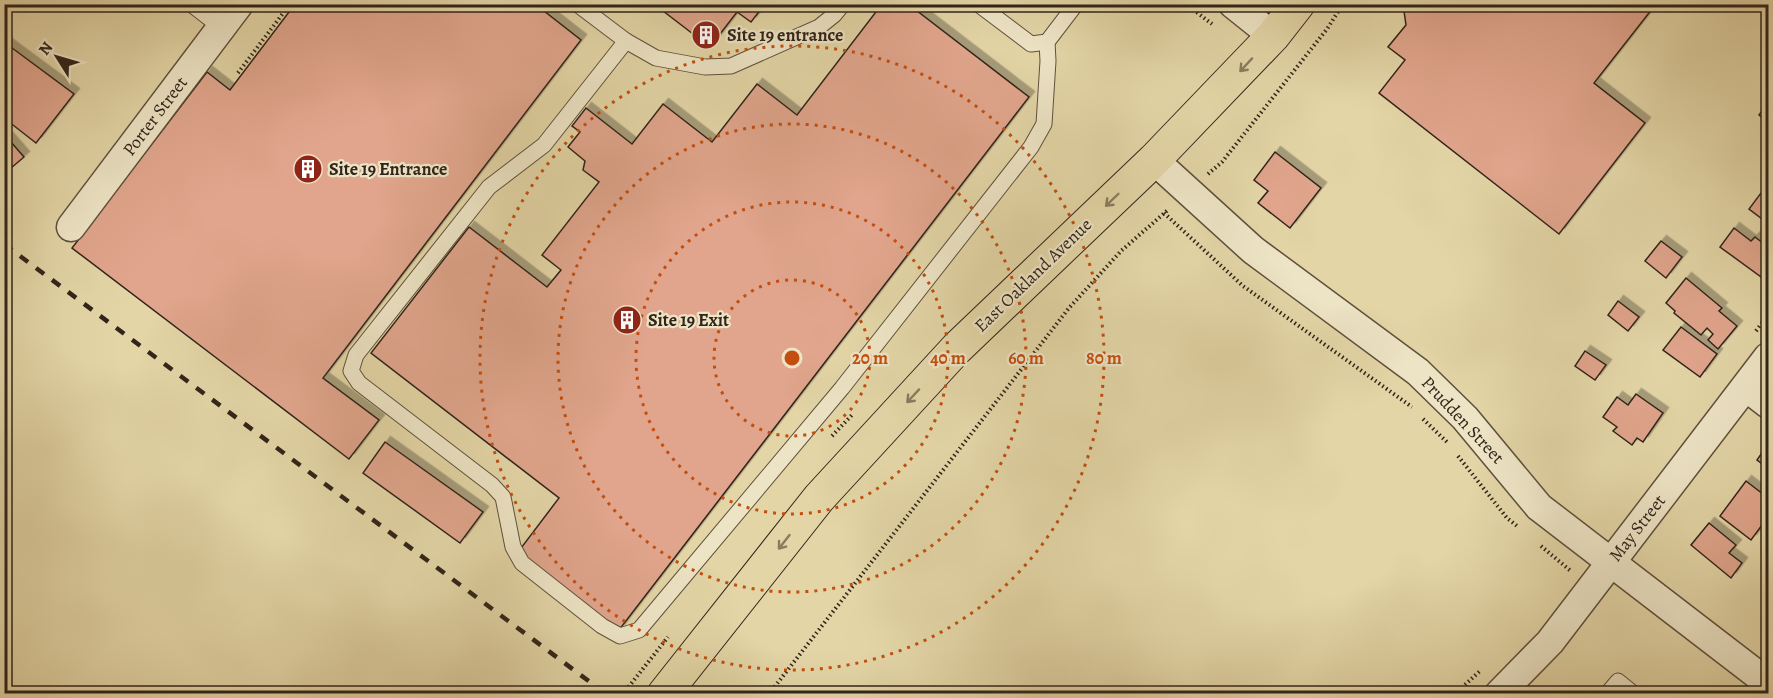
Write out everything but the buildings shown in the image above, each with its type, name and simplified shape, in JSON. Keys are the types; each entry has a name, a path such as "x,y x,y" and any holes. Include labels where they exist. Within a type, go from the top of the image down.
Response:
{"main road":[{"name":"East Oakland Avenue","path":"664,693 819,498 957,348 1154,160 1274,36 1298,4"}],"street":[{"name":"Porter Street","path":"71,226 239,4"},
{"path":"1233,4 1274,36"},
{"name":"Prudden Street","path":"1154,160 1253,250 1418,372 1466,418 1539,507 1768,682"},
{"name":"May Street","path":"1499,693 1550,642 1768,357"},
{"path":"1746,387 1768,404"}],"lane":[{"path":"191,4 222,28"},
{"path":"577,4 626,41 656,58 705,68 731,66 819,27 843,4"},
{"path":"978,4 1031,44 1047,42"},
{"path":"626,41 543,145 489,187 357,355 351,371 359,383 492,485 503,497 513,547 522,563 602,626 620,636 639,630 812,423 1031,147 1044,123 1047,42 1076,4"},
{"path":"1607,693 1618,681 1634,693"}],"path":[{"path":"238,73 290,4"},
{"path":"1186,4 1214,26"},
{"path":"769,693 1069,308 1121,251 1222,162 1327,29 1343,4"},
{"path":"1164,213 1243,286 1411,407 1452,447 1507,518 1525,533"},
{"path":"1534,540 1591,588"}],"railway":[{"path":"4,244 606,694"}],"place":[{"name":"Site 19 entrance","path":"706,35"},
{"name":"Site 19 Entrance","path":"308,169"},
{"name":"Site 19 Exit","path":"627,320"}]}
